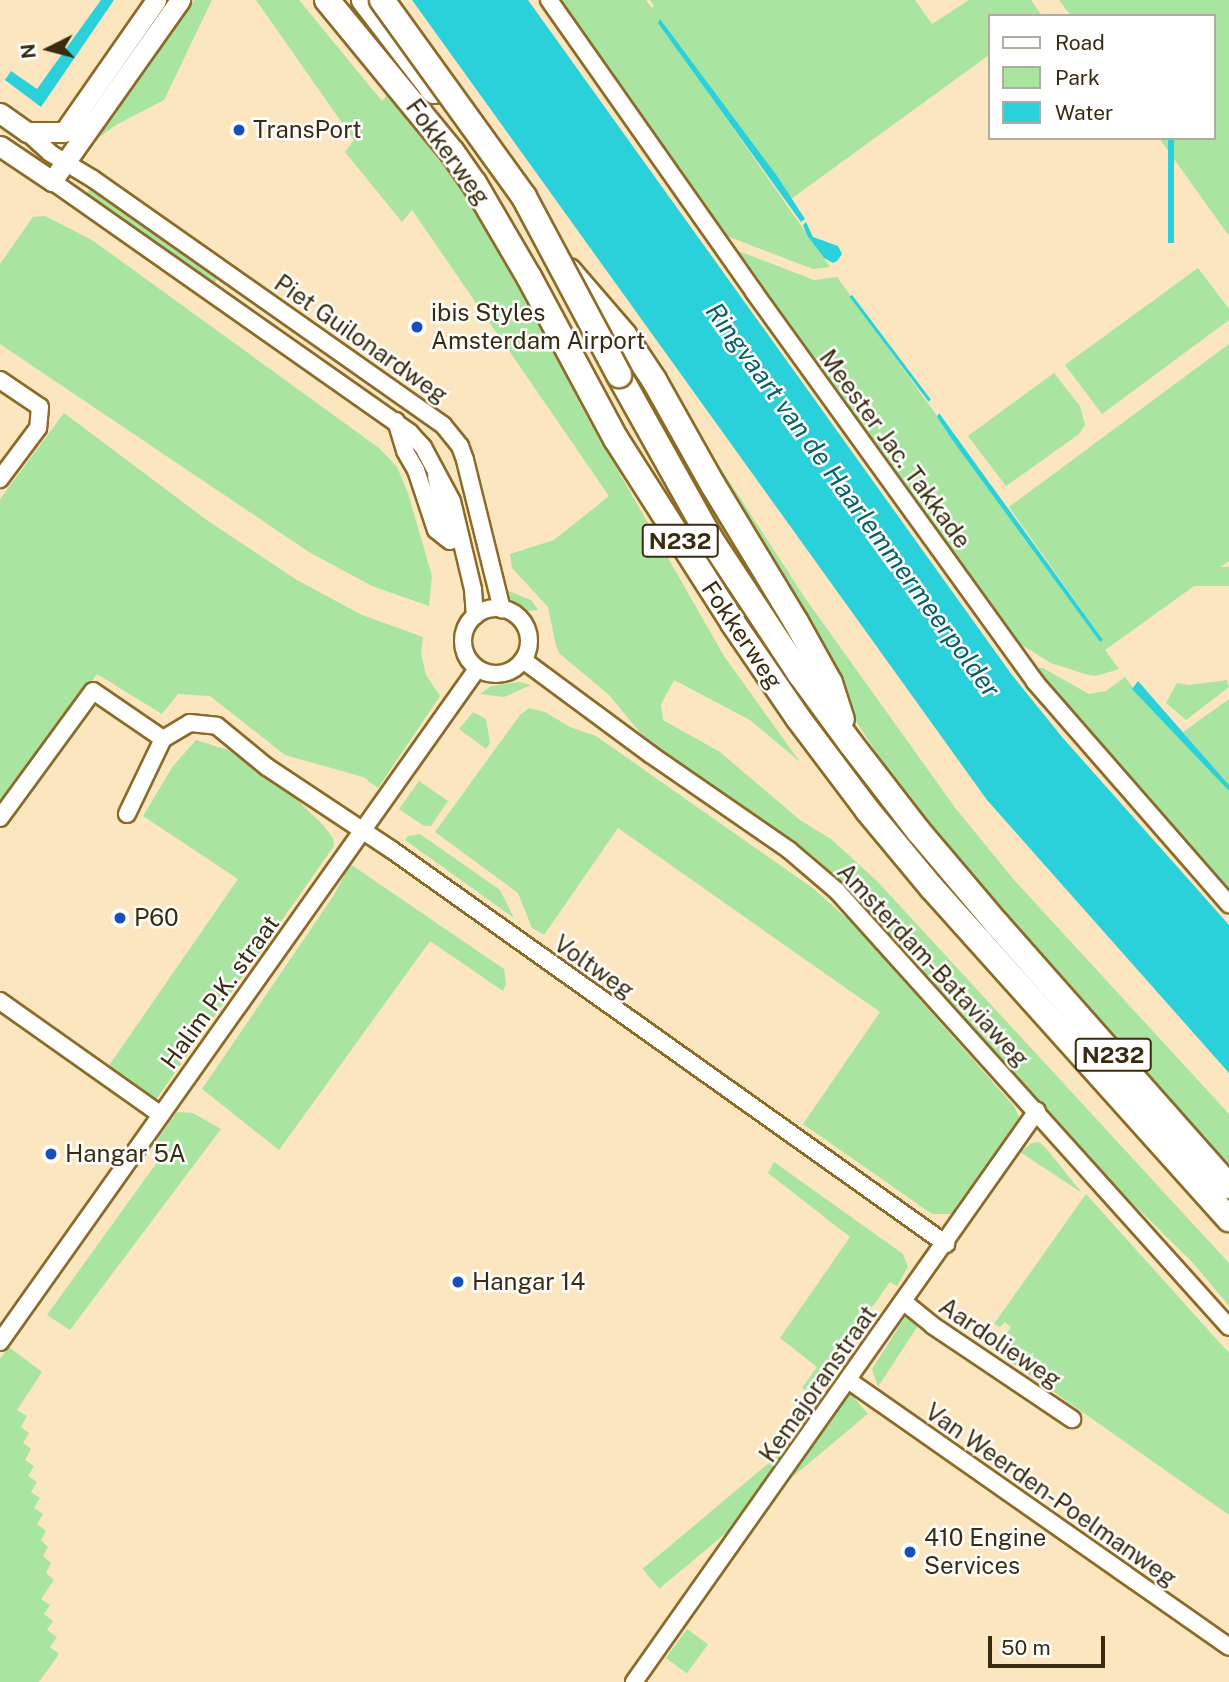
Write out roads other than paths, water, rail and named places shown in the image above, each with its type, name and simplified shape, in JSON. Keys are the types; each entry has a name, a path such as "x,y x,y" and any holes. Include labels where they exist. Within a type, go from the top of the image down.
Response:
{"main road":[{"name":"Fokkerweg","path":"327,0 438,134 474,183 529,277 616,439 798,718 868,811 932,888 1229,1219"},
{"name":"N232","path":"364,0 519,207 639,355 830,683 851,744"},
{"name":"Fokkerweg","path":"382,0 524,197 618,375 710,538 799,673 851,744 981,906 1229,1186"}],"street":[{"path":"72,138 156,0"},
{"path":"0,146 45,176 180,0"},
{"name":"Meester Jac. Takkade","path":"549,0 754,292 1035,682 1229,904"},
{"path":"0,113 27,132 72,138"},
{"name":"Piet Guilonardweg","path":"27,132 58,158 93,179 426,411 452,433 468,471 502,609"},
{"path":"72,138 93,179"},
{"name":"Piet Guilonardweg","path":"45,176 396,421 424,447 452,500 473,589 474,616"},
{"path":"0,380 40,407 38,428 0,479"},
{"name":"Piet Guilonardweg","path":"396,421 436,530 465,555"},
{"path":"435,466 439,504 450,541"},
{"path":"487,609 502,609 510,612 524,625 528,636 523,660 502,674 477,669 469,661 463,637 467,625 474,616 487,609"},
{"name":"Amsterdam-Bataviaweg","path":"523,660 650,754 789,850 837,891 1229,1327"},
{"name":"Halim P.K. straat","path":"0,1342 477,669"},
{"path":"0,818 93,691 163,739 127,814"},
{"name":"Voltweg","path":"163,739 190,723 217,726 267,767 363,831 946,1244"},
{"path":"0,1001 161,1115"},
{"name":"Kemajoranstraat","path":"635,1682 946,1244 1037,1111"},
{"name":"Aardolieweg","path":"904,1302 932,1325 1072,1419"},
{"name":"Van Weerden-Poelmanweg","path":"848,1380 1229,1647"}],"water":[{"path":"101,0 114,0 41,107 5,80 11,71 37,89"},
{"name":"Ringvaart van de Haarlemmermeerpolder","path":"412,0 528,0 1012,675 1062,737 1229,925 1229,1073 987,800"},
{"path":"660,19 777,176 805,219 801,222 658,23"},
{"path":"1168,140 1174,140 1174,243 1168,243"},
{"path":"806,222 813,237 838,246 842,254 837,261 833,263 824,258 807,235 803,225"},
{"path":"852,295 931,400 928,401 850,297"},
{"path":"939,413 1103,640 1100,642 956,445 937,417"},
{"path":"1138,681 1229,785 1229,791 1132,689"}],"place":[{"name":"TransPort","path":"239,130"},
{"name":"ibis Styles Amsterdam Airport","path":"417,327"},
{"name":"P60","path":"120,918"},
{"name":"Hangar 5A","path":"51,1154"},
{"name":"Hangar 14","path":"458,1282"},
{"name":"410 Engine Services","path":"910,1552"}]}
